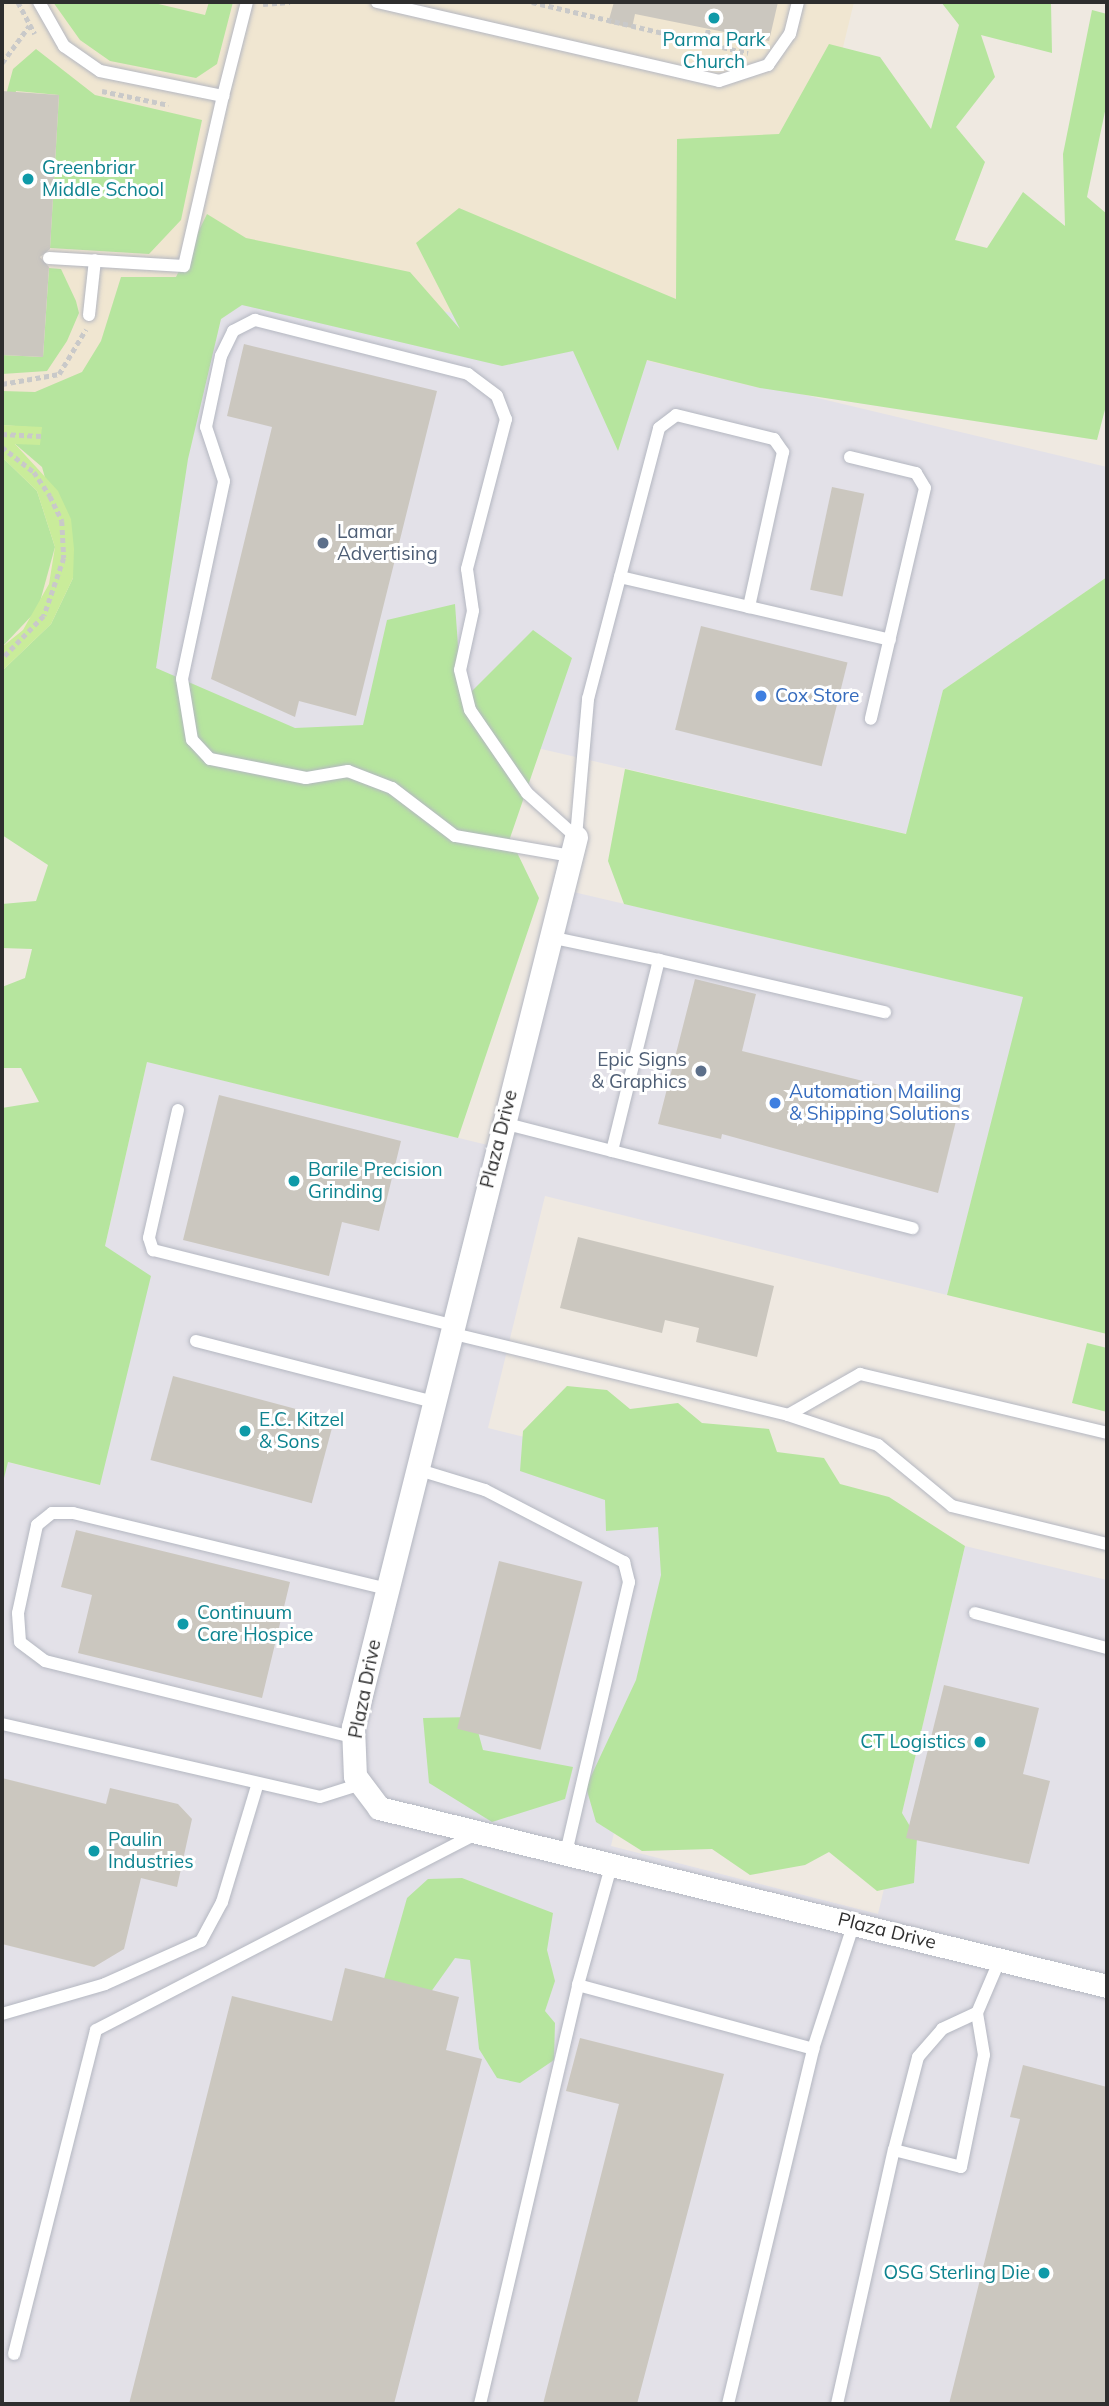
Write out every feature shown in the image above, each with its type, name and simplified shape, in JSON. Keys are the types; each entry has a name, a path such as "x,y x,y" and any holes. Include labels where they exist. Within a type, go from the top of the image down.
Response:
{"street":[{"name":"Plaza Drive","path":"573,846 416,1469 352,1737 361,1784 380,1808 1107,1986"}],"lane":[{"path":"39,2 64,46 100,71 223,96"},
{"path":"377,2 695,79 753,73 773,60 790,34 798,2"},
{"path":"49,258 184,266 223,96 253,3"},
{"path":"89,315 95,260"},
{"path":"255,320 468,374 497,396 506,419 467,569 473,611 460,670 470,710 527,793 573,846 455,835 392,788 348,771 306,778 210,760 192,740 182,679 224,481 206,427 221,356 233,331 255,320"},
{"path":"573,846 587,699 659,428 676,415 774,439 783,452 749,607"},
{"path":"850,457 916,473 925,488 871,719"},
{"path":"620,577 890,640"},
{"path":"550,937 885,1012"},
{"path":"612,1151 659,960"},
{"path":"178,1110 149,1238 153,1250 788,1415 878,1445 952,1506 1107,1544"},
{"path":"503,1123 913,1228"},
{"path":"196,1341 433,1402"},
{"path":"788,1415 860,1374 1107,1433"},
{"path":"416,1469 485,1490 624,1562 629,1582 566,1852"},
{"path":"352,1737 45,1661 20,1642 18,1613 37,1525 52,1513 73,1513 387,1589"},
{"path":"975,1614 1107,1648"},
{"path":"2,1724 320,1797 361,1784"},
{"path":"2,2014 105,1984 201,1941 222,1902 258,1783"},
{"path":"14,2354 96,2030 478,1832"},
{"path":"480,2404 578,1985 612,1863"},
{"path":"728,2404 813,2049 854,1923"},
{"path":"894,2150 961,2167 984,2055 977,2013 1000,1959"},
{"path":"578,1985 813,2049"},
{"path":"837,2404 894,2150 918,2057 942,2029 977,2013"}],"path":[{"path":"253,3 290,2"},
{"path":"531,2 773,60"},
{"path":"2,63 29,26"},
{"path":"705,43 709,26"},
{"path":"2,384 59,374 80,348 89,315"},
{"path":"2,434 41,436"},
{"path":"2,447 34,472 50,496 62,521 64,558 44,617 2,659"}],"shaded area":[{"path":"2,2 854,2 760,388 205,253 2,779"},
{"path":"205,252 1107,467 1107,577 943,690 907,834 460,730 76,797"},
{"path":"569,891 1024,997 947,1295 545,1196 488,1428 695,1479 611,1846 878,1914 965,1546 1107,1580 1107,2404 2,2402 2,1486 7,1462 99,1485 105,1246 147,1062 508,1150"}],"green space":[{"path":"53,2 150,2 205,15 209,2 233,2 217,64 196,78 110,61 80,40"},
{"path":"941,2 1051,3 1052,53 981,35 995,77 956,127 985,162 955,240 987,248 1023,192 1065,226 1063,154 1092,10 1107,14 1107,102 1087,197 1107,214 1107,402 1097,440 760,388 647,360 618,451 573,351 502,366 242,305 221,319 188,459 156,668 295,728 363,725 387,620 455,604 462,701 533,630 572,658 510,838 539,898 458,1138 147,1062 105,1246 151,1276 100,1485 8,1462 2,1486 2,1108 39,1102 21,1068 2,1068 2,987 25,978 32,949 2,948 2,904 36,901 48,865 2,835 2,671 51,624 73,578 42,467 14,443 42,428 2,425 2,391 35,392 82,372 101,341 121,277 176,277 207,214 246,238 410,272 460,329 416,243 459,208 676,299 677,139 779,134 829,44 880,57 931,129 959,25"},
{"path":"36,49 95,95 202,120 181,220 149,254 50,248 59,95 16,91 12,111 2,110 13,69"},
{"path":"49,268 61,269 79,313 67,341 47,371 2,374 2,355 43,357"},
{"path":"2,425 42,427 40,445 15,444 58,491 71,519 74,549 73,578 51,624 2,671 2,647 23,630 49,584 55,547 37,491 2,457"},
{"path":"2,457 37,491 55,547 38,609 2,647"},
{"path":"1107,577 1107,1334 947,1295 1023,997 624,904 608,861 625,769 906,834 943,690"},
{"path":"1087,1343 1107,1348 1107,1412 1072,1403"},
{"path":"567,1386 607,1390 630,1409 678,1403 702,1423 769,1429 777,1452 824,1458 840,1484 889,1497 965,1546 902,1813 917,1838 914,1883 877,1891 829,1852 805,1865 750,1875 712,1849 642,1851 596,1822 586,1787 636,1680 661,1575 658,1527 606,1531 605,1500 520,1471 523,1431"},
{"path":"474,1717 483,1750 573,1767 565,1799 492,1822 429,1783 423,1718"},
{"path":"462,1878 553,1913 547,1950 555,1981 545,2011 555,2023 554,2060 520,2083 497,2078 479,2049 470,1960 455,1958 428,1996 382,1986 407,1898 428,1879"}],"building":[{"name":"Parma Park Church","path":"614,2 778,2 769,41 635,14 632,28 608,23"},
{"name":"Greenbriar Middle School","path":"2,91 59,95 50,249 40,257 49,267 43,357 2,355"},
{"name":"Lamar Advertising","path":"244,344 437,391 356,716 299,701 295,717 211,679 272,427 227,416"},
{"path":"832,487 864,494 842,597 810,590"},
{"name":"Cox Store","path":"701,626 848,663 822,766 675,730"},
{"path":"695,979 756,994 742,1051 960,1105 938,1193 722,1134 721,1139 658,1124"},
{"name":"Barile Precision Grinding","path":"219,1095 401,1141 379,1231 342,1222 329,1276 183,1240"},
{"path":"578,1237 774,1286 757,1357 696,1342 699,1328 665,1320 662,1333 560,1308"},
{"name":"E.C. Kitzel & Sons","path":"173,1376 334,1419 312,1503 150,1460"},
{"name":"Continuum Care Hospice","path":"76,1530 290,1582 262,1698 78,1653 92,1595 61,1587"},
{"path":"499,1561 582,1582 541,1750 457,1729"},
{"name":"CT Logistics","path":"944,1685 1039,1708 1023,1774 1050,1781 1029,1864 906,1838"},
{"name":"Paulin Industries","path":"2,1778 106,1804 110,1788 178,1804 192,1819 177,1887 141,1878 124,1949 94,1967 2,1944"},
{"path":"345,1968 459,1997 446,2050 482,2059 394,2404 129,2404 232,1996 332,2021"},
{"path":"580,2038 724,2074 637,2404 543,2404 619,2104 566,2091"},
{"name":"OSG Sterling Die","path":"1023,2065 1107,2087 1107,2404 949,2404 1020,2119 1010,2117"}],"place":[{"name":"Parma Park Church","path":"714,18"},
{"name":"Greenbriar Middle School","path":"28,179"},
{"name":"Lamar Advertising","path":"323,543"},
{"name":"Cox Store","path":"761,696"},
{"name":"Epic Signs & Graphics","path":"701,1071"},
{"name":"Automation Mailing & Shipping Solutions","path":"775,1103"},
{"name":"Barile Precision Grinding","path":"294,1181"},
{"name":"E.C. Kitzel & Sons","path":"245,1431"},
{"name":"Continuum Care Hospice","path":"183,1624"},
{"name":"CT Logistics","path":"980,1742"},
{"name":"Paulin Industries","path":"94,1851"},
{"name":"OSG Sterling Die","path":"1044,2273"}]}
